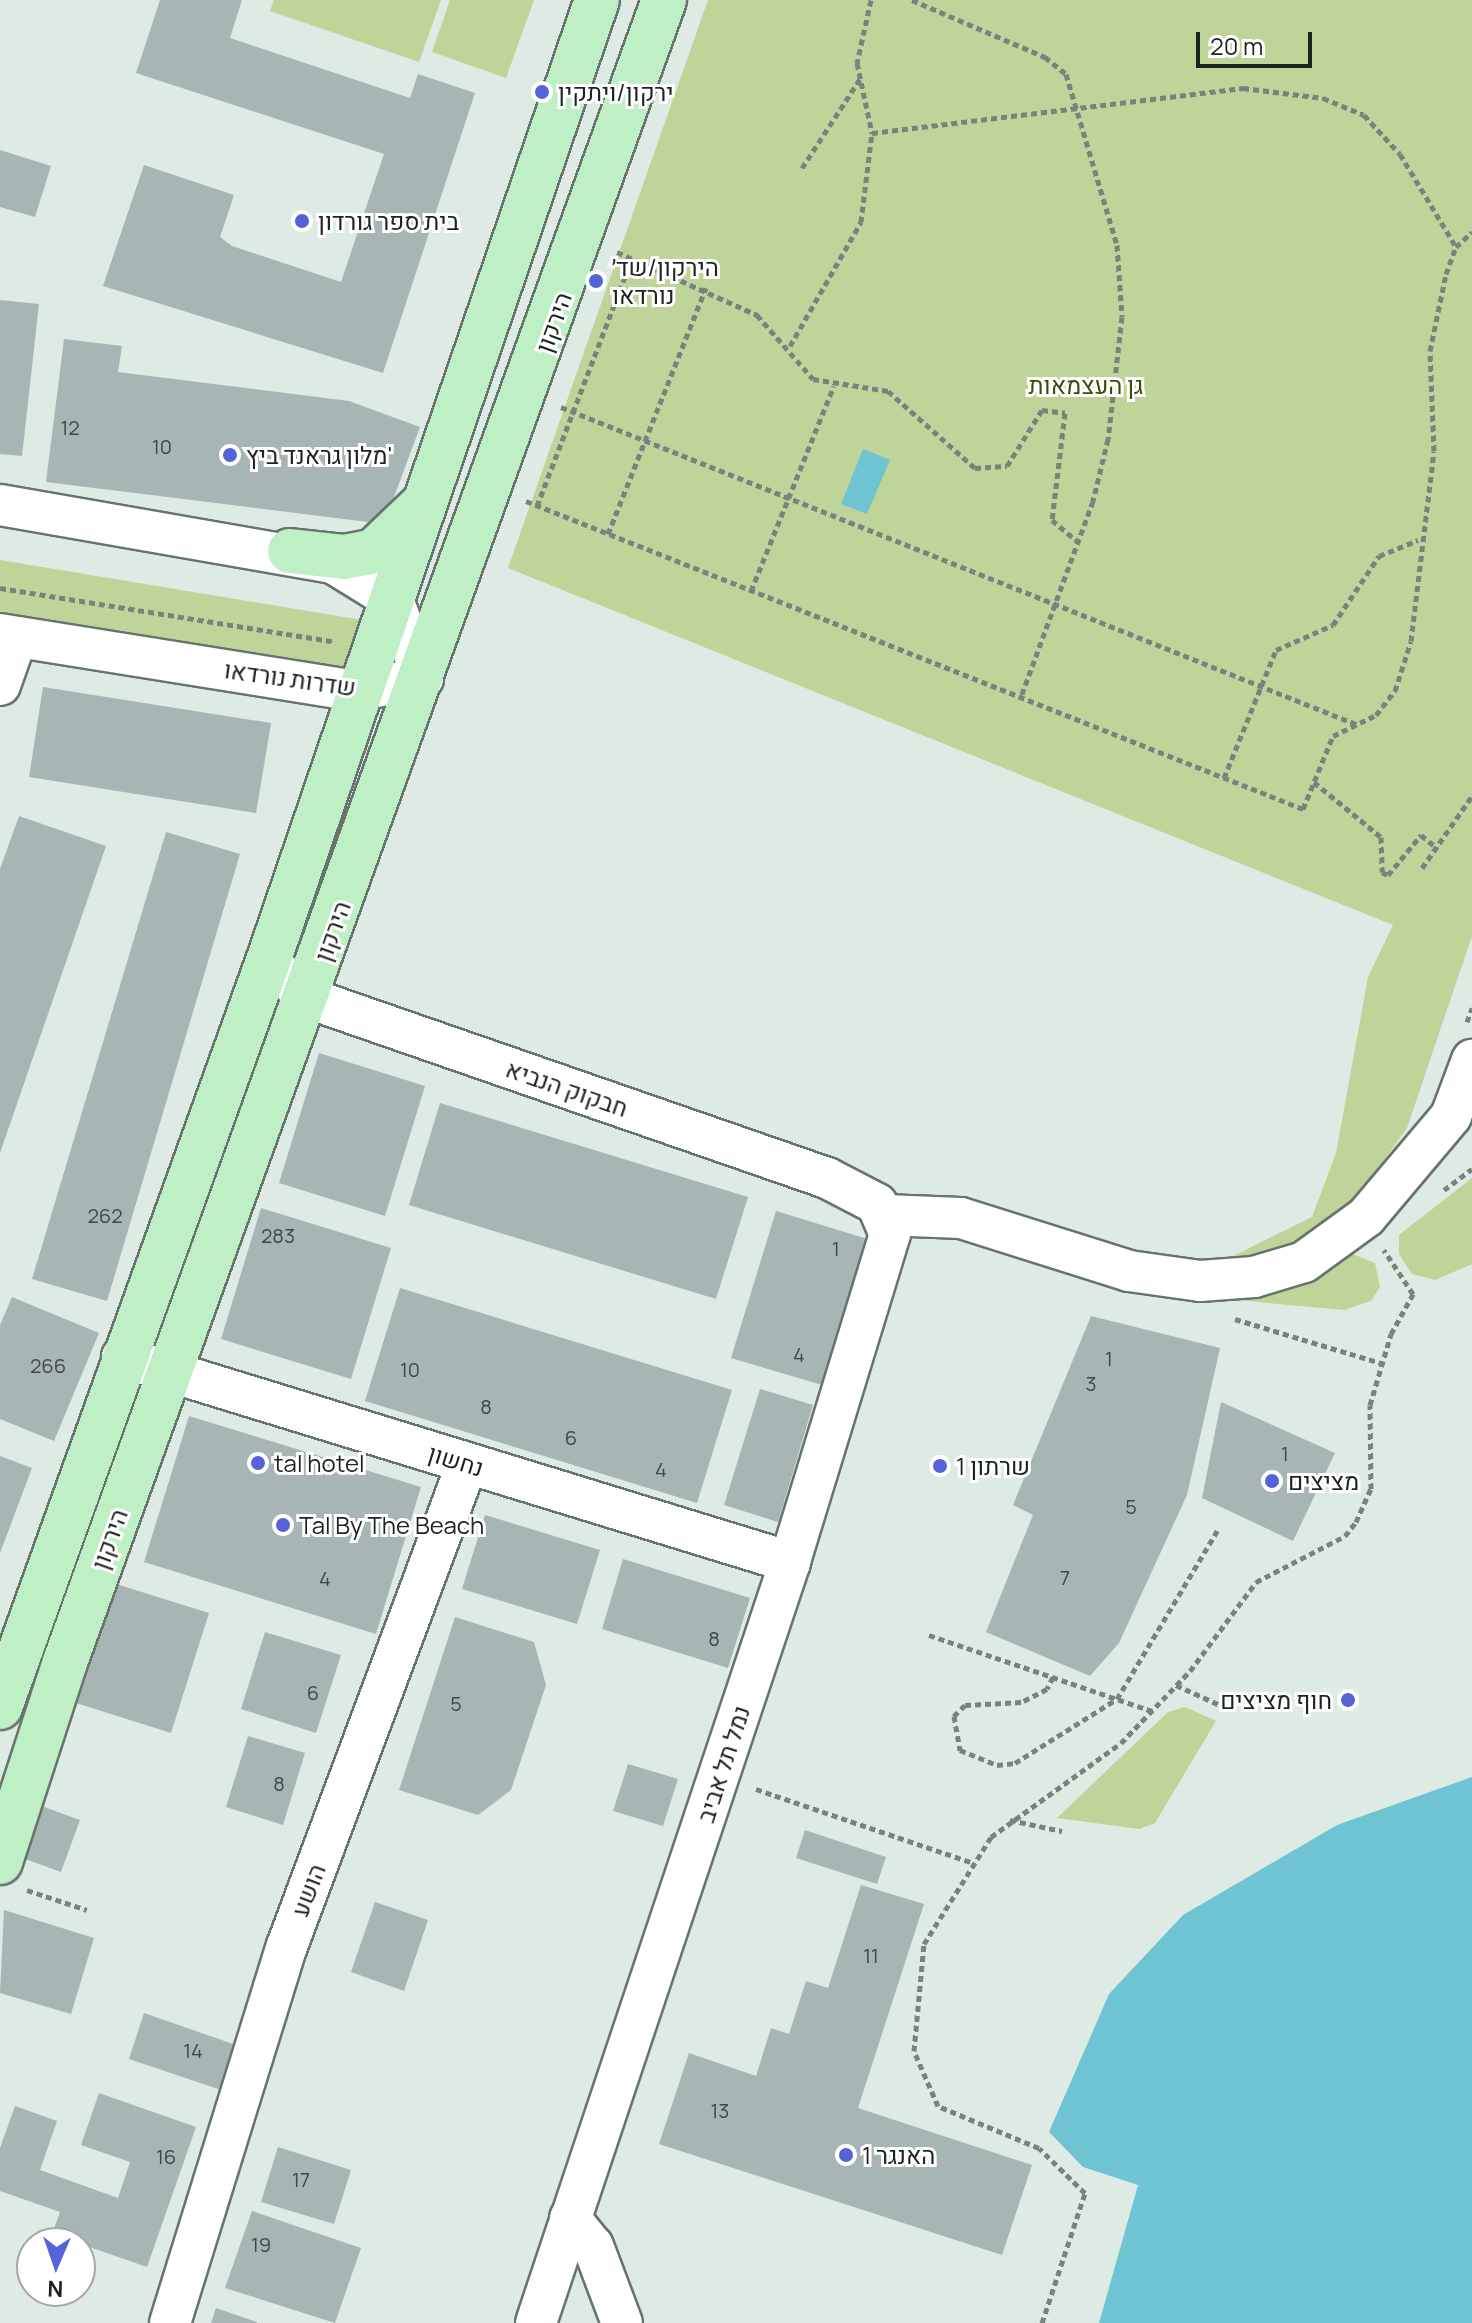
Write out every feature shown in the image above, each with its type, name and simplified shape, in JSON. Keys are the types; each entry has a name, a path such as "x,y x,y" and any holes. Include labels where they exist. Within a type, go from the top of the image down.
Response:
{"main road":[{"name":"הירקון","path":"0,1707 122,1357 270,956 356,691 393,600 597,0"},
{"name":"הירקון","path":"7,1873 168,1371 308,998 527,393 664,0"},
{"path":"290,551 344,557 374,551 428,497"}],"street":[{"path":"0,505 290,551 367,578 393,600 423,678"},
{"path":"0,685 9,635"},
{"name":"שדרות נורדאו","path":"9,635 356,691 423,678"},
{"name":"חבקוק הנביא","path":"270,956 290,987 308,998 827,1178 881,1209"},
{"path":"881,1209 961,1218 1129,1271 1200,1281 1254,1277 1304,1262 1366,1217 1451,1116 1472,1060"},
{"name":"נמל תל אביב","path":"536,2323 790,1562 882,1275 890,1234 881,1209"},
{"name":"נחשון","path":"122,1357 790,1562"},
{"name":"הושע","path":"170,2323 287,1946 467,1464"},
{"path":"570,2218 593,2246 629,2316"}],"path":[{"path":"790,346 861,222 872,133 861,78 859,40 871,0"},
{"path":"912,0 1045,57 1066,74 1081,108 1117,245 1122,317 1108,439 1078,542 1021,697"},
{"path":"802,168 861,78"},
{"path":"872,133 1243,88 1323,98 1364,115 1400,154 1456,247"},
{"path":"524,500 1303,809 1333,736 1358,725 1395,691 1403,665 1434,451 1430,351 1456,247 1472,232"},
{"path":"612,250 706,288 757,315 790,346 813,379 834,386 872,383 888,391 975,468 1007,466 1018,457 1028,425 1042,410 1065,413 1052,520 1078,542"},
{"path":"537,506 632,258"},
{"path":"608,534 706,288"},
{"path":"751,591 834,386"},
{"path":"527,393 1358,725"},
{"path":"1224,778 1276,650 1333,625 1379,556 1419,539"},
{"path":"0,588 372,648"},
{"path":"1314,782 1381,837 1382,872 1388,875 1421,835 1437,848"},
{"path":"1422,868 1472,796"},
{"path":"1042,2323 1085,2193 1039,2148 938,2106 914,2051 924,1944 971,1862 1010,1820 1121,1743 1176,1685 1256,1582 1345,1536 1356,1522 1371,1489 1370,1405 1387,1365 1391,1334 1413,1294 1366,1217"},
{"path":"1228,1317 1387,1365"},
{"path":"1053,1677 1047,1689 1021,1702 965,1705 954,1716 960,1750 970,1759 1015,1763 1117,1699 1219,1528"},
{"path":"929,1635 1152,1711"},
{"path":"1176,1685 1222,1706"},
{"path":"743,1784 971,1862"},
{"path":"1010,1820 1062,1831"},
{"path":"7,1873 87,1910"}],"green space":[{"path":"274,0 441,0 419,62 270,11"},
{"path":"450,0 534,0 506,78 432,52"},
{"name":"גן העצמאות","path":"708,0 1472,0 1472,936 1407,1128 1337,1226 1274,1254 1207,1269 1312,1217 1336,1153 1368,977 1393,925 508,568"},
{"path":"0,560 362,620 349,678 0,620"},
{"path":"1472,1178 1472,1264 1435,1280 1412,1274 1399,1254 1399,1235"},
{"path":"1350,1253 1375,1263 1380,1287 1371,1301 1344,1310 1203,1297"},
{"path":"1185,1707 1216,1721 1155,1823 1139,1829 1057,1818 1168,1712"}],"water":[{"path":"863,449 890,460 867,514 841,504"},
{"path":"1472,1777 1472,2323 1099,2323 1138,2185 1083,2167 1049,2132 1109,1994 1183,1915 1337,1825"}],"building":[{"path":"160,0 242,0 230,38 410,98 418,74 475,93 383,373 103,286 144,165 234,195 220,237 232,246 341,282 384,154 136,73"},
{"path":"0,150 51,166 35,217 0,207"},
{"path":"0,300 39,304 22,456 0,454"},
{"name":"מלון גראנד ביץ'","path":"64,339 122,346 118,372 349,401 420,427 384,524 46,482"},
{"path":"43,687 271,723 256,813 29,777"},
{"path":"19,816 106,846 0,1153 0,869"},
{"path":"166,832 240,854 107,1301 32,1279"},
{"path":"319,1053 425,1086 385,1216 279,1183"},
{"path":"440,1103 748,1197 716,1299 409,1205"},
{"path":"261,1208 391,1248 351,1379 221,1339"},
{"path":"776,1211 874,1241 829,1387 731,1358"},
{"path":"400,1288 732,1390 697,1503 365,1401"},
{"path":"12,1297 99,1333 54,1441 0,1419 0,1325"},
{"path":"1091,1316 1220,1348 1187,1495 1119,1643 1090,1676 986,1632 1033,1515 1013,1505"},
{"path":"760,1389 813,1405 778,1522 724,1505"},
{"path":"1221,1402 1335,1453 1293,1541 1202,1498"},
{"name":"Tal By The Beach","path":"189,1416 421,1487 376,1634 144,1562"},
{"path":"0,1456 32,1468 0,1553"},
{"path":"485,1515 600,1550 577,1624 462,1589"},
{"path":"623,1559 750,1598 728,1668 602,1629"},
{"path":"113,1583 209,1613 171,1733 76,1703"},
{"path":"455,1617 534,1642 546,1685 511,1790 478,1815 399,1790"},
{"path":"265,1632 341,1655 316,1733 241,1709"},
{"path":"248,1736 305,1753 283,1825 226,1807"},
{"path":"628,1764 678,1779 663,1826 613,1811"},
{"path":"36,1804 80,1820 61,1872 17,1856"},
{"path":"805,1830 886,1857 877,1884 796,1858"},
{"name":"האנגר 1","path":"861,1885 924,1904 858,2108 1032,2165 1002,2255 659,2144 689,2053 756,2076 771,2028 789,2034 806,1981 828,1988"},
{"path":"375,1902 428,1920 404,1991 351,1972"},
{"path":"4,1910 94,1938 71,2014 0,1993"},
{"path":"144,2013 236,2045 221,2090 129,2059"},
{"path":"99,2093 196,2127 147,2267 96,2249 96,2227 55,2227 60,2212 0,2191 0,2148 15,2106 57,2121 40,2170 118,2198 130,2162 81,2145"},
{"path":"278,2147 351,2170 334,2224 261,2202"},
{"path":"252,2211 361,2248 335,2323 225,2288"},
{"path":"216,2308 257,2322 257,2323 211,2323"}],"place":[{"name":"ירקון/ויתקין","path":"542,92"},
{"name":"בית ספר גורדון","path":"302,221"},
{"name":"הירקון/שד׳ נורדאו","path":"596,281"},
{"name":"מלון גראנד ביץ'","path":"230,455"},
{"name":"tal hotel","path":"258,1463"},
{"name":"שרתון 1","path":"940,1466"},
{"name":"מציצים","path":"1272,1481"},
{"name":"Tal By The Beach","path":"283,1525"},
{"name":"חוף מציצים","path":"1348,1700"},
{"name":"האנגר 1","path":"846,2155"}]}
